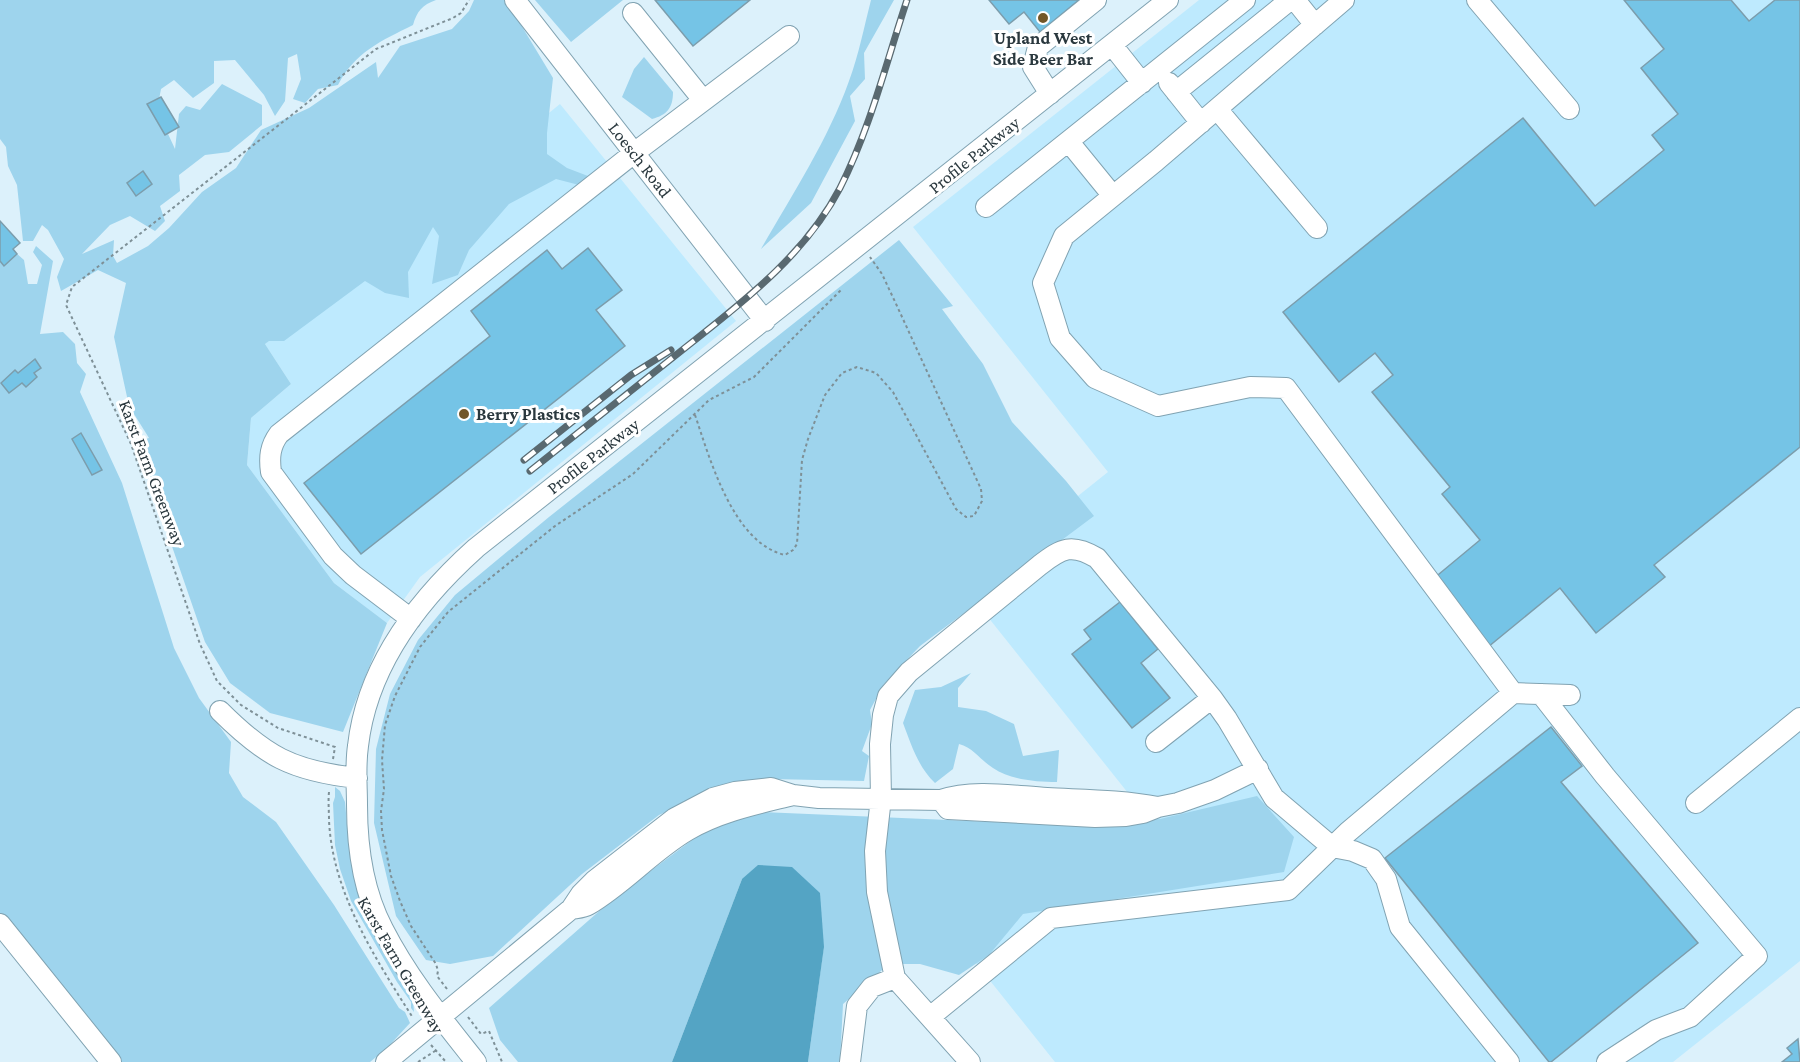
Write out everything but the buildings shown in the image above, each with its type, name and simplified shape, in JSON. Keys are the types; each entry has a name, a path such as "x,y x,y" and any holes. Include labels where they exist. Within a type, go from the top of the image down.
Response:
{"street":[{"name":"Loesch Road","path":"515,0 765,321"},
{"path":"1050,94 1033,67 1038,47 1096,0"},
{"name":"Profile Parkway","path":"476,1062 410,977 382,927 363,876 357,830 358,747 374,687 392,648 435,588 476,548 1168,0"},
{"path":"986,207 1245,0"},
{"path":"1176,92 1290,0"},
{"path":"1295,0 1315,25"},
{"path":"1344,0 1201,123 1064,236 1043,283 1060,338 1095,378 1158,406 1250,387 1286,388 1513,693"},
{"path":"1477,0 1569,109"},
{"path":"633,13 704,100"},
{"path":"411,619 333,556 271,472 269,461 274,441 279,434 634,153 789,36"},
{"path":"1112,45 1142,83"},
{"path":"1159,70 1201,123"},
{"path":"1216,110 1317,228"},
{"path":"1069,142 1113,196"},
{"path":"970,1062 895,978 877,892 875,851 881,798 880,744 883,715 888,696 909,672 1058,552 1072,548 1084,550 1097,558 1212,698 1274,798 1332,847 1353,851 1372,859 1386,879 1400,927 1509,1062"},
{"path":"930,1017 1051,918 1288,890 1332,847 1513,693 1570,695"},
{"path":"1541,694 1605,776 1757,956 1690,1017 1656,1030 1607,1062"},
{"path":"1156,742 1212,698"},
{"path":"220,711 255,743 285,762 332,775 357,778"},
{"path":"1696,803 1800,718"},
{"path":"386,1062 571,909 580,894 594,881 675,818 712,798 735,792 771,788 793,795 819,798 941,800 955,795 998,795 1158,807 1178,803 1215,790 1258,769"},
{"path":"0,924 111,1062"},
{"path":"850,1062 857,1006 872,987 895,978"}],"path":[{"name":"Karst Farm Greenway","path":"446,1062 422,1033 355,918 344,892 335,865 330,837 328,796 335,747 278,728 241,705 217,681 200,644 131,444 66,305 72,287 376,49 453,18 461,13 470,0"},
{"path":"695,415 717,479 729,505 760,541 776,553 785,555 793,550 796,544 802,460 825,395 842,373 857,367 876,373 893,392 956,509 966,517 974,516 982,501 981,489 882,274 861,244"},
{"path":"438,971 411,926 400,901 391,876 381,830 385,725 395,696 420,647 448,612 555,526 633,474 709,400 754,377 842,289"},
{"path":"489,1031 502,1062"},
{"path":"418,1062 435,1051"}],"shaded area":[{"path":"0,0 436,0 421,9 413,25 380,42 361,56 352,64 338,85 318,89 305,103 293,99 301,79 297,54 288,58 285,101 275,116 264,95 235,60 214,61 214,83 193,98 174,80 161,89 157,110 175,149 179,114 186,106 200,110 222,84 262,105 262,125 229,152 205,155 179,175 180,191 160,206 165,221 155,231 130,216 110,225 82,254 114,240 113,256 117,263 148,246 169,228 202,192 236,168 261,130 309,108 376,62 378,78 400,46 452,29 469,11 474,0 506,0 553,78 547,154 567,168 588,176 579,185 556,179 509,204 469,250 458,275 432,284 439,236 433,227 408,272 409,298 385,293 365,281 284,341 269,341 265,344 291,384 251,418 247,465 334,583 387,623 343,732 270,713 230,683 205,642 136,442 149,438 129,406 114,337 126,283 98,270 61,291 57,277 64,259 48,230 42,225 33,241 23,241 17,185 8,166 6,147 0,139"},
{"path":"535,0 623,0 571,42"},
{"path":"871,0 894,0 864,53 865,79 850,96 855,121 811,203 761,249 831,125 856,61"},
{"path":"1199,0 1800,0 1800,961 1673,1062 1055,1062 956,938 1132,798 964,587 1108,472 913,227"},
{"path":"644,57 673,92 668,110 652,119 622,97 634,69"},
{"path":"560,104 736,321 420,577 387,623 334,583 247,465 251,418 291,384 265,344"},
{"path":"0,239 24,260 28,284 37,284 42,265 33,252 36,246 53,261 40,334 63,332 75,344 77,363 86,374 80,392 122,483 174,648 199,698 231,742 229,773 243,797 276,822 334,905 410,1023 387,1048 370,1062 118,1062 0,914"},
{"path":"899,240 953,306 942,309 983,364 1012,422 1066,481 1094,516 920,646 884,684 870,710 872,724 862,751 869,756 864,781 770,779 722,786 659,815 582,874 493,956 450,964 426,960 396,916 374,823 376,749 390,694 418,640 455,595 549,517"},
{"path":"971,673 958,688 958,707 986,711 1014,724 1023,756 1059,750 1057,782 1032,781 1000,772 969,748 959,744 953,769 935,783 929,777 916,755 903,723 915,690 941,687"},
{"path":"335,787 340,791 345,802 349,846 354,870 387,952 413,1000 414,1012 411,1002 397,982 351,901 335,845 333,803"},
{"path":"1257,796 1294,837 1284,872 1023,914 989,955 959,975 920,964 889,964 843,1004 840,1062 808,1062 824,946 742,879 672,1062 518,1062 500,1040 489,1008 613,899 704,831 760,812 1044,824 1160,819"},
{"path":"758,865 792,867 820,893 824,947 808,1062 672,1062 742,879"}],"railway":[{"path":"530,471 745,300 788,259 807,237 825,214 851,166 869,119 907,0"},
{"path":"524,460 631,375 671,350"}],"place":[{"name":"Upland West Side Beer Bar","path":"1043,18"},
{"name":"Berry Plastics","path":"464,414"}]}
